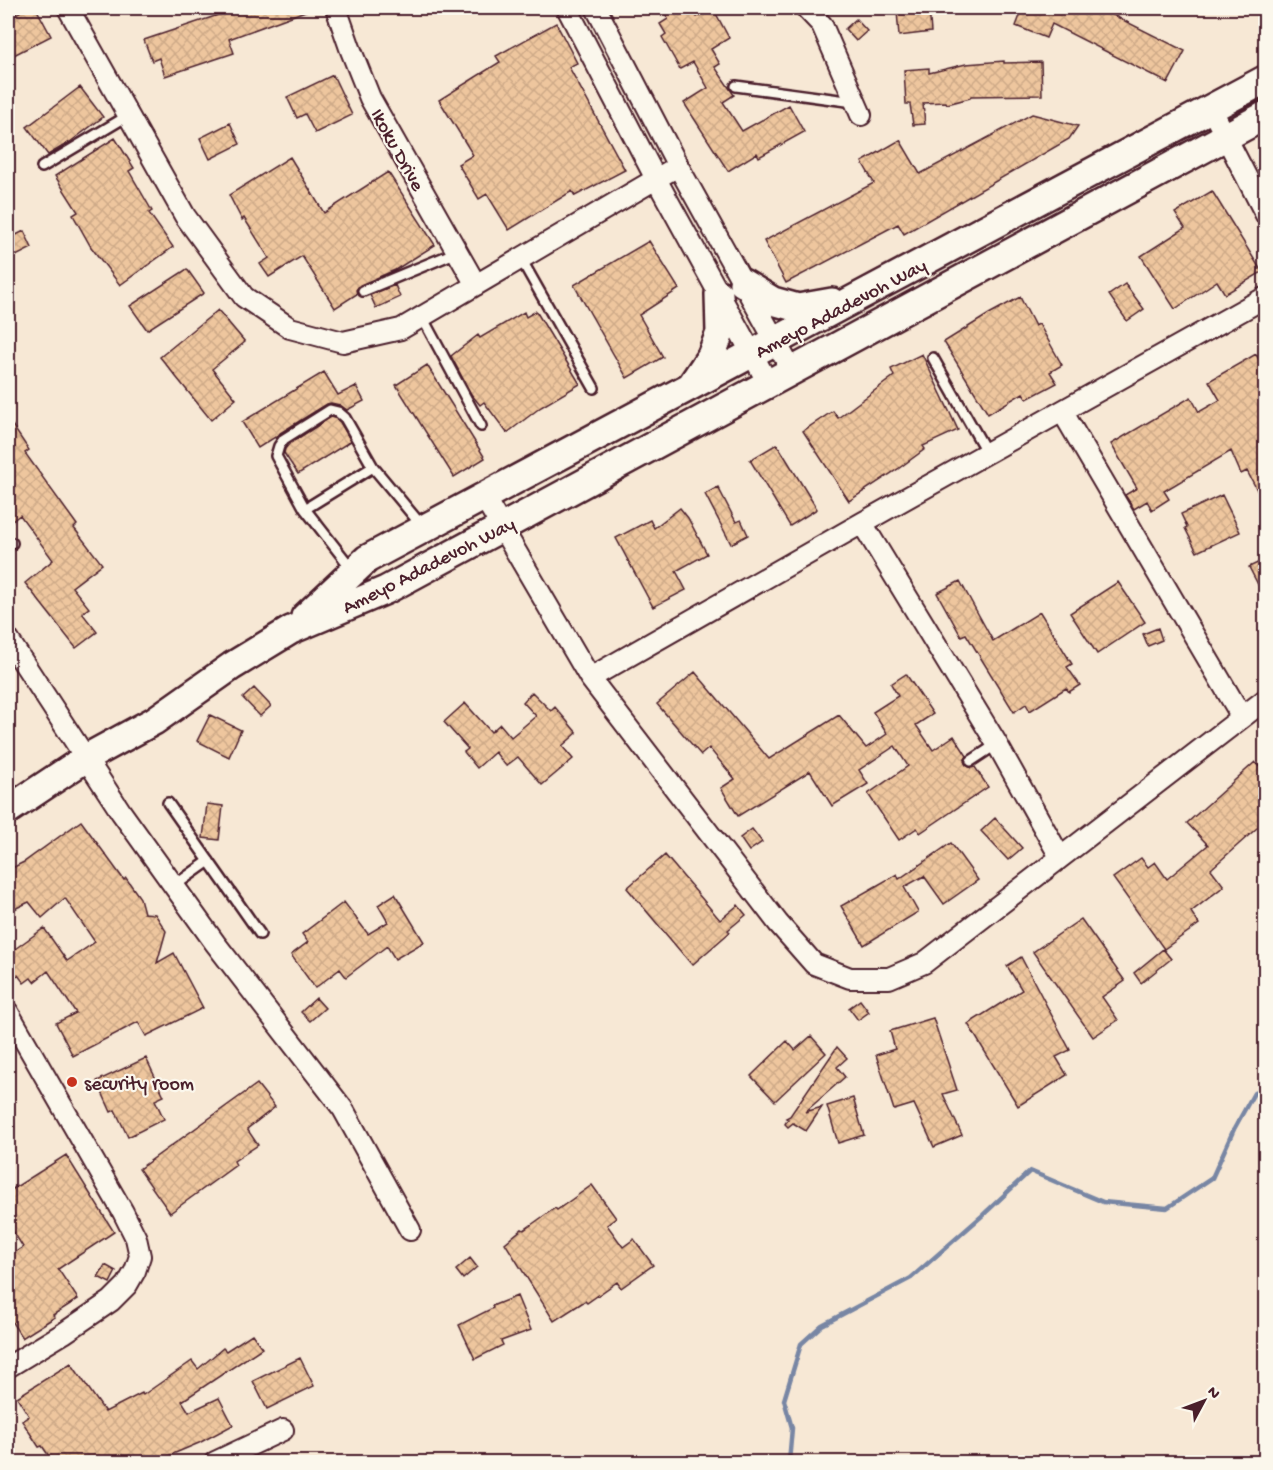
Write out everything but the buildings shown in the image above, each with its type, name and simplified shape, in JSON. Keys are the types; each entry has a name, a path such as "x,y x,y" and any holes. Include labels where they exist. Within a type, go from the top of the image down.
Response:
{"street":[{"path":"68,8 185,216 244,297 290,328 343,342 401,329 678,166"},
{"name":"Ikoku Drive","path":"336,8 370,98 476,285"},
{"path":"567,8 656,179 731,289 780,377"},
{"path":"596,8 678,166 731,289 780,377"},
{"path":"807,8 822,25 859,109"},
{"name":"Ameyo Adadevoh Way","path":"291,630 367,560 1266,79"},
{"path":"1211,108 1266,215"},
{"name":"Ameyo Adadevoh Way","path":"291,630 386,590 1266,115"},
{"path":"731,289 798,308 857,298"},
{"path":"690,387 711,356 720,333 731,289"},
{"path":"590,678 1266,297"},
{"path":"1062,411 1242,717"},
{"path":"484,497 590,678 778,923 814,964 850,978 889,978 924,963 1266,699"},
{"path":"862,523 997,744 1060,857"},
{"path":"8,810 86,758 154,721 232,666 291,630"},
{"path":"8,639 121,812 215,944 343,1109 410,1230"},
{"path":"8,1012 123,1212 136,1238 140,1256 127,1285 111,1301 8,1367"},
{"path":"215,1462 283,1430"}],"lane":[{"path":"736,86 859,109"},
{"path":"42,167 129,115"},
{"path":"363,291 457,252"},
{"path":"521,259 594,388"},
{"path":"422,317 481,426"},
{"path":"933,358 987,453"},
{"path":"354,570 305,509 276,456 279,446 285,439 330,410 338,412 345,418 373,467 424,529"},
{"path":"305,509 373,467"},
{"path":"971,761 997,744"},
{"path":"168,803 260,934"},
{"path":"174,886 209,861"}],"waterway":[{"path":"789,1462 792,1428 784,1400 801,1344 822,1325 911,1278 1030,1171 1103,1202 1167,1208 1212,1178 1234,1129 1254,1093 1266,1088"}],"place":[{"name":"security room","path":"72,1082"}]}
